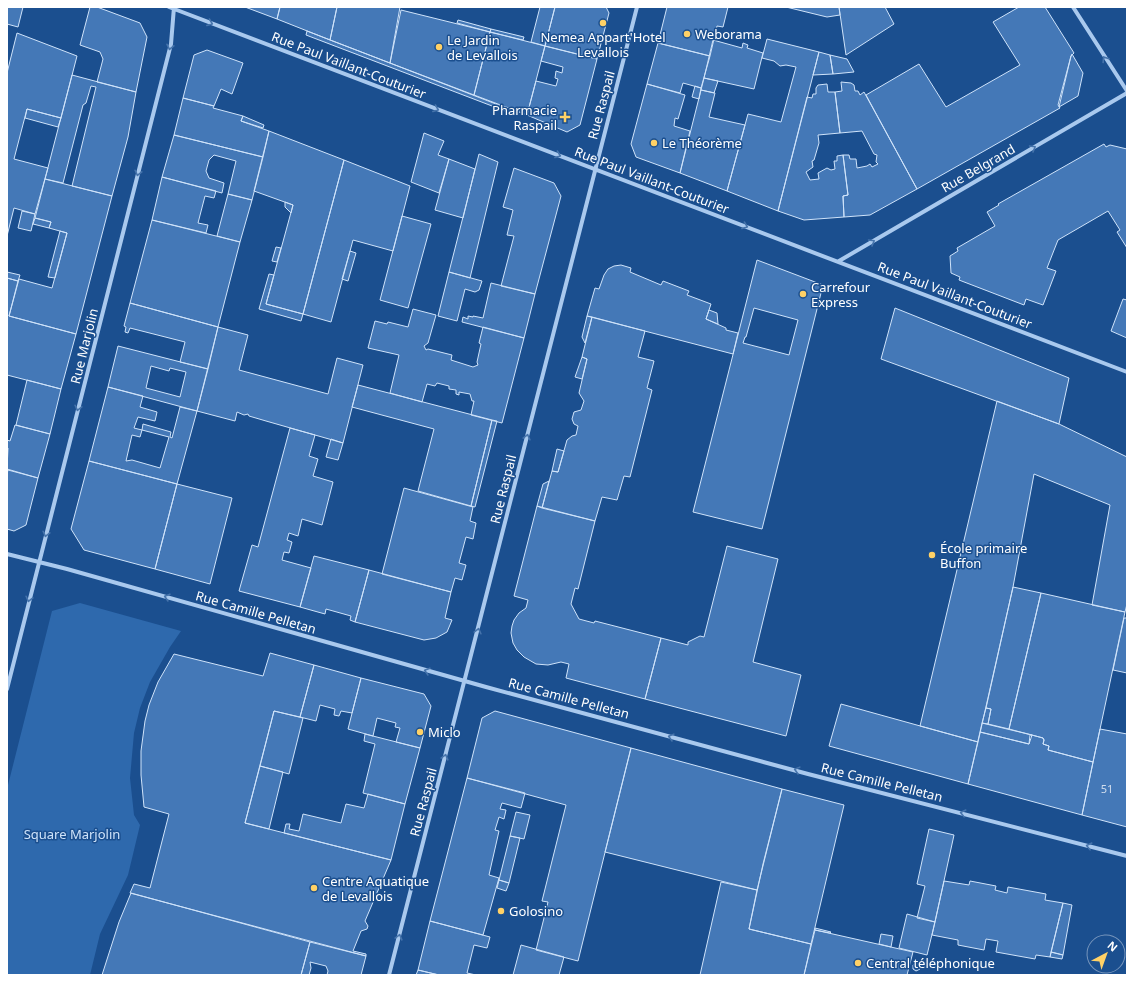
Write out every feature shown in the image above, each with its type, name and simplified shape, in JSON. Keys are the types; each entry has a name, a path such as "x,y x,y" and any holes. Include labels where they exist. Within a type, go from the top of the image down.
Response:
{"street":[{"name":"Rue Raspail","path":"389,975 594,170 637,7"},
{"path":"1073,7 1127,92"},
{"name":"Rue Paul Vaillant-Couturier","path":"172,8 1127,372"},
{"name":"Rue Marjolin","path":"7,689 171,44 172,8"},
{"name":"Rue Belgrand","path":"839,261 1127,92"},
{"name":"Rue Camille Pelletan","path":"7,554 465,681 801,772 1127,856"}],"green space":[{"name":"Square Marjolin","path":"80,603 181,631 150,682 140,708 134,733 130,778 134,815 140,825 128,875 100,934 90,975 7,975 7,789 52,611"}],"building":[{"path":"7,7 23,7 18,27 7,24"},
{"path":"90,7 97,7 140,23 147,37 136,92 97,82 103,59 100,52 80,45"},
{"path":"245,7 280,7 277,19"},
{"path":"280,7 337,7 330,40 277,19"},
{"path":"337,7 400,7 390,63 330,40"},
{"path":"540,7 555,7 545,46 531,42"},
{"path":"555,7 606,7 609,13 597,59 545,46"},
{"name":"Weborama","path":"667,7 728,7 723,27 717,26 710,56 658,43"},
{"name":"Weborama","path":"786,7 839,7 840,15 827,17"},
{"path":"839,7 885,7 894,24 846,55"},
{"path":"1019,7 1045,7 1074,53 1071,56 1058,105 1060,108 917,189 866,95 919,64 946,107 1020,65 993,22"},
{"name":"Le Jardin de Levallois","path":"401,10 490,32 474,95 390,63"},
{"path":"458,20 491,29 490,32 457,23"},
{"path":"491,29 524,37 523,40 490,32"},
{"path":"307,31 514,111 513,114 306,35"},
{"path":"490,32 545,46 527,115 474,95"},
{"path":"17,33 77,56 61,118 27,109 14,159 48,168 35,214 14,208 7,236 7,73"},
{"path":"767,39 819,52 778,211 727,191 748,114 781,122 796,67 786,65 780,66 774,61 762,58"},
{"path":"713,40 742,48 743,43 748,45 747,48 763,53 754,89 704,78"},
{"path":"658,43 710,56 701,88 683,83 680,93 647,84"},
{"path":"545,46 597,59 580,125 567,132 527,115 536,81 556,86 558,79 555,78 556,71 562,73 563,67 541,61"},
{"path":"207,50 243,63 232,94 221,89 214,106 183,98 194,55"},
{"path":"819,52 830,55 833,74 813,75"},
{"path":"1072,54 1083,73 1078,96 1059,107 1071,56"},
{"path":"830,55 847,59 854,72 833,74"},
{"path":"72,75 136,92 128,137 112,196 72,186 96,87 91,86 86,103 83,105 63,183 45,179"},
{"path":"704,78 718,81 714,93 701,90"},
{"path":"841,82 851,83 854,85 855,91 858,91 860,95 864,92 917,189 870,215 844,217 843,196 848,195 843,155 849,155 850,159 856,159 857,168 870,164 872,167 878,164 876,162 877,155 874,154 862,131 840,133 835,92 842,91"},
{"path":"647,84 685,95 678,119 675,118 674,126 690,131 680,173 636,157 631,144"},
{"path":"827,84 828,92 835,92 840,133 818,135 819,143 814,160 812,161 813,167 806,172 810,180 819,179 818,173 827,168 831,170 835,169 834,161 837,161 837,156 843,155 848,195 843,196 844,217 804,220 778,211 807,97 812,98 813,94 816,94 816,88 818,85"},
{"path":"695,86 701,88 699,99 692,97"},
{"path":"701,90 715,93 709,117 745,125 727,191 680,173"},
{"path":"183,98 214,106 213,108 243,116 241,121 269,131 263,157 174,135"},
{"path":"27,109 61,118 58,127 25,118"},
{"path":"243,116 264,125 263,128 241,121"},
{"path":"269,131 344,160 303,314 266,304 293,205 254,191"},
{"path":"424,133 444,141 438,155 449,159 439,193 411,182"},
{"path":"174,135 263,157 252,200 228,194 236,161 214,155 209,160 206,171 209,178 224,183 222,193 162,177"},
{"path":"1104,144 1106,147 1110,145 1127,149 1127,248 1117,232 1120,230 1108,211 1058,240 1047,268 1056,271 1043,305 1026,299 1024,305 959,280 960,277 951,273 950,256 958,251 957,248 995,226 987,212 999,205 998,204"},
{"path":"479,154 498,162 470,278 449,272"},
{"path":"449,159 475,169 463,218 435,210"},
{"path":"344,160 410,186 393,251 353,240 331,322 303,314"},
{"path":"514,168 554,183 561,196 535,294 501,286 514,236 507,235 513,210 503,207"},
{"path":"162,177 216,191 214,198 205,196 198,223 208,225 206,233 152,220"},
{"path":"45,179 112,196 76,334 9,316 19,279 52,288 67,233 49,228 51,222 35,218"},
{"path":"228,194 252,200 240,242 217,236"},
{"path":"285,202 293,205 291,213 285,207"},
{"path":"22,211 35,214 31,231 18,228"},
{"path":"402,216 431,224 408,308 380,300"},
{"path":"35,218 51,222 49,228 33,224"},
{"path":"152,220 240,242 218,327 130,303"},
{"path":"60,231 67,233 55,278 48,277"},
{"path":"276,247 281,248 277,262 272,261"},
{"path":"350,251 356,253 348,281 342,279"},
{"path":"757,260 823,285 762,529 693,512","holes":["754,308 798,320 789,355 743,343"]},
{"path":"621,265 631,268 630,272 661,285 663,281 689,291 687,295 711,304 706,319 726,328 726,330 738,333 733,354 587,316 595,288 599,289 608,269"},
{"path":"7,272 20,275 18,281 7,278"},
{"path":"449,272 482,281 479,290 475,292 465,289 457,321 438,316"},
{"path":"269,274 274,275 266,304 303,314 301,321 259,309"},
{"path":"7,278 18,281 9,316 76,334 61,389 7,375"},
{"path":"491,283 535,294 524,338 462,322 463,317 468,319 468,316 483,318"},
{"path":"1123,299 1127,300 1127,338 1111,331"},
{"path":"130,303 218,327 208,369 180,362 185,342 130,328 128,333 125,332 126,327 124,326"},
{"path":"895,308 1069,378 1059,424 881,359"},
{"path":"413,309 436,315 428,343 424,346 426,350 428,349 452,355 451,360 473,367 478,365 477,362 481,344 479,343 483,327 524,338 502,423 471,415 474,401 472,401 470,394 459,392 459,395 456,394 456,390 449,389 449,386 437,383 435,386 427,384 422,402 390,393 399,355 368,348 375,321 387,324 388,322 408,327"},
{"path":"709,310 717,313 718,324 706,319"},
{"path":"587,316 592,317 585,343 582,337"},
{"path":"592,317 645,331 638,357 654,361 647,388 652,390 630,477 624,476 617,500 602,497 595,521 542,508 552,471 558,472 567,440 576,435 578,426 574,424 572,419 574,412 581,410 584,401 579,393 587,359 582,357"},
{"path":"218,327 248,335 239,370 328,394 337,358 363,365 343,443 249,416 248,414 244,415 237,412 235,421 197,411"},
{"path":"118,346 208,369 197,411 108,387","holes":["151,366 169,371 170,368 186,372 180,397 146,388"]},
{"path":"582,357 587,359 582,379 575,377"},
{"path":"27,380 61,389 50,434 16,425"},
{"path":"358,385 492,420 471,506 418,491 434,429 352,407"},
{"path":"108,387 143,396 140,407 157,412 155,421 138,417 134,428 142,430 143,424 171,432 170,437 172,438 180,407 197,411 177,484 89,461","holes":["142,430 169,437 160,468 132,460 126,461 132,435 140,437"]},
{"path":"997,401 1059,424 1127,457 1127,604 1125,612 1092,605 1110,505 1034,474 1013,587 978,742 920,726"},
{"path":"492,420 497,421 475,507 471,506"},
{"path":"15,425 50,434 38,478 7,469 7,440 10,441"},
{"path":"290,428 315,435 309,456 318,459 313,476 333,482 322,525 302,519 298,536 289,533 287,540 292,542 289,553 284,552 282,560 311,568 300,607 239,591 252,545 258,547"},
{"path":"331,439 343,443 338,460 326,457"},
{"path":"557,449 564,451 558,472 552,471"},
{"path":"89,461 177,484 155,569 84,550 71,529"},
{"path":"8,470 38,478 26,525 14,531 7,529"},
{"path":"549,481 542,508 537,506 543,484"},
{"path":"177,484 232,498 210,584 155,569"},
{"path":"404,488 473,507 470,521 476,523 473,539 466,537 459,563 466,565 462,580 455,578 451,592 382,574"},
{"path":"537,506 595,521 578,589 575,588 571,604 579,619 594,623 595,621 661,638 645,699 566,678 569,664 561,662 548,665 536,664 524,657 513,643 511,633 514,620 519,613 526,608 528,600 514,596"},
{"path":"727,546 778,559 753,662 801,675 786,736 645,699 661,638 688,645 688,642 700,636 704,637"},
{"path":"314,556 369,570 355,622 350,620 351,616 326,609 325,614 300,607"},
{"path":"369,570 451,592 445,618 452,620 447,632 436,638 424,640 355,622"},
{"path":"1013,587 1041,593 1009,729 988,724 991,709 986,708"},
{"path":"1041,593 1125,612 1093,762 1048,750 1049,746 1043,744 1043,738 1009,729"},
{"path":"1124,618 1127,618 1127,673 1113,670"},
{"path":"270,653 314,665 300,717 274,711 245,823 391,860 365,921 368,926 367,929 361,931 353,951 366,954 366,956 130,893 134,884 150,888 169,814 144,807 141,775 141,751 149,705 158,682 174,654 263,676"},
{"path":"314,665 361,678 352,713 341,711 339,716 334,715 335,709 320,705 316,721 300,717"},
{"path":"361,678 424,694 431,706 420,748 396,742 400,728 395,727 396,723 377,718 373,736 348,729"},
{"path":"841,704 978,742 968,784 829,746"},
{"path":"986,708 991,709 988,724 982,723"},
{"path":"274,711 303,718 289,774 260,766"},
{"path":"495,711 631,748 578,961 536,950 548,902 542,901 566,805 467,778 482,718"},
{"path":"982,723 1032,735 1029,744 980,732"},
{"path":"1100,729 1127,734 1127,827 1082,815"},
{"path":"980,732 1029,744 1030,735 1032,735 1043,738 1043,744 1049,746 1048,750 1093,762 1082,815 968,784"},
{"path":"365,734 420,748 405,804 363,793 375,744 364,741"},
{"path":"631,748 782,789 757,890 605,852"},
{"path":"260,766 283,772 269,829 245,823"},
{"path":"467,778 525,793 521,808 502,803 500,809 506,810 504,819 499,817 495,830 499,831 489,875 499,878 483,935 430,921"},
{"path":"782,789 844,805 811,944 749,929 763,864"},
{"path":"368,794 405,804 391,860 284,833 286,824 290,824 289,829 299,831 303,814 341,823 346,804 364,808"},
{"path":"516,812 530,815 524,839 510,836"},
{"path":"929,829 954,835 935,922 917,918 925,886 917,884"},
{"path":"510,836 520,838 509,883 499,880"},
{"path":"499,880 509,883 506,891 497,888"},
{"path":"944,881 969,885 970,881 996,886 995,890 1007,893 1008,887 1046,894 1045,900 1063,903 1050,957 1036,955 1035,959 996,952 998,941 986,939 984,950 958,945 958,940 932,935"},
{"path":"721,882 757,890 749,929 811,944 804,975 700,975"},
{"path":"131,893 310,942 301,975 102,975 119,922"},
{"path":"1063,903 1072,905 1063,955 1051,952"},
{"path":"907,914 935,922 927,955 899,948"},
{"path":"430,921 490,937 487,948 474,945 467,973 476,975 439,975 418,970"},
{"path":"815,928 831,932 815,930"},
{"name":"Central téléphonique","path":"815,930 913,952 907,975 804,975"},
{"path":"881,934 893,936 891,947 879,944"},
{"path":"310,942 366,956 361,975 327,975 328,971 326,966 310,962 311,968 309,975 301,975"},
{"path":"521,945 564,957 559,975 513,975"},
{"path":"1051,952 1063,955 1062,959 1050,957"},
{"path":"917,963 921,965 920,969 916,971 913,969 913,965"},
{"path":"418,970 439,975 416,975"}],"place":[{"name":"Nemea Appart'Hotel Levallois","path":"603,23"},
{"name":"Weborama","path":"687,34"},
{"name":"Le Jardin de Levallois","path":"439,47"},
{"name":"Pharmacie Raspail","path":"565,117"},
{"name":"Le Théorème","path":"654,143"},
{"name":"Carrefour Express","path":"803,294"},
{"name":"École primaire Buffon","path":"932,555"},
{"name":"Miclo","path":"420,732"},
{"name":"Centre Aquatique de Levallois","path":"314,888"},
{"name":"Golosino","path":"501,911"},
{"name":"Central téléphonique","path":"858,963"}]}
